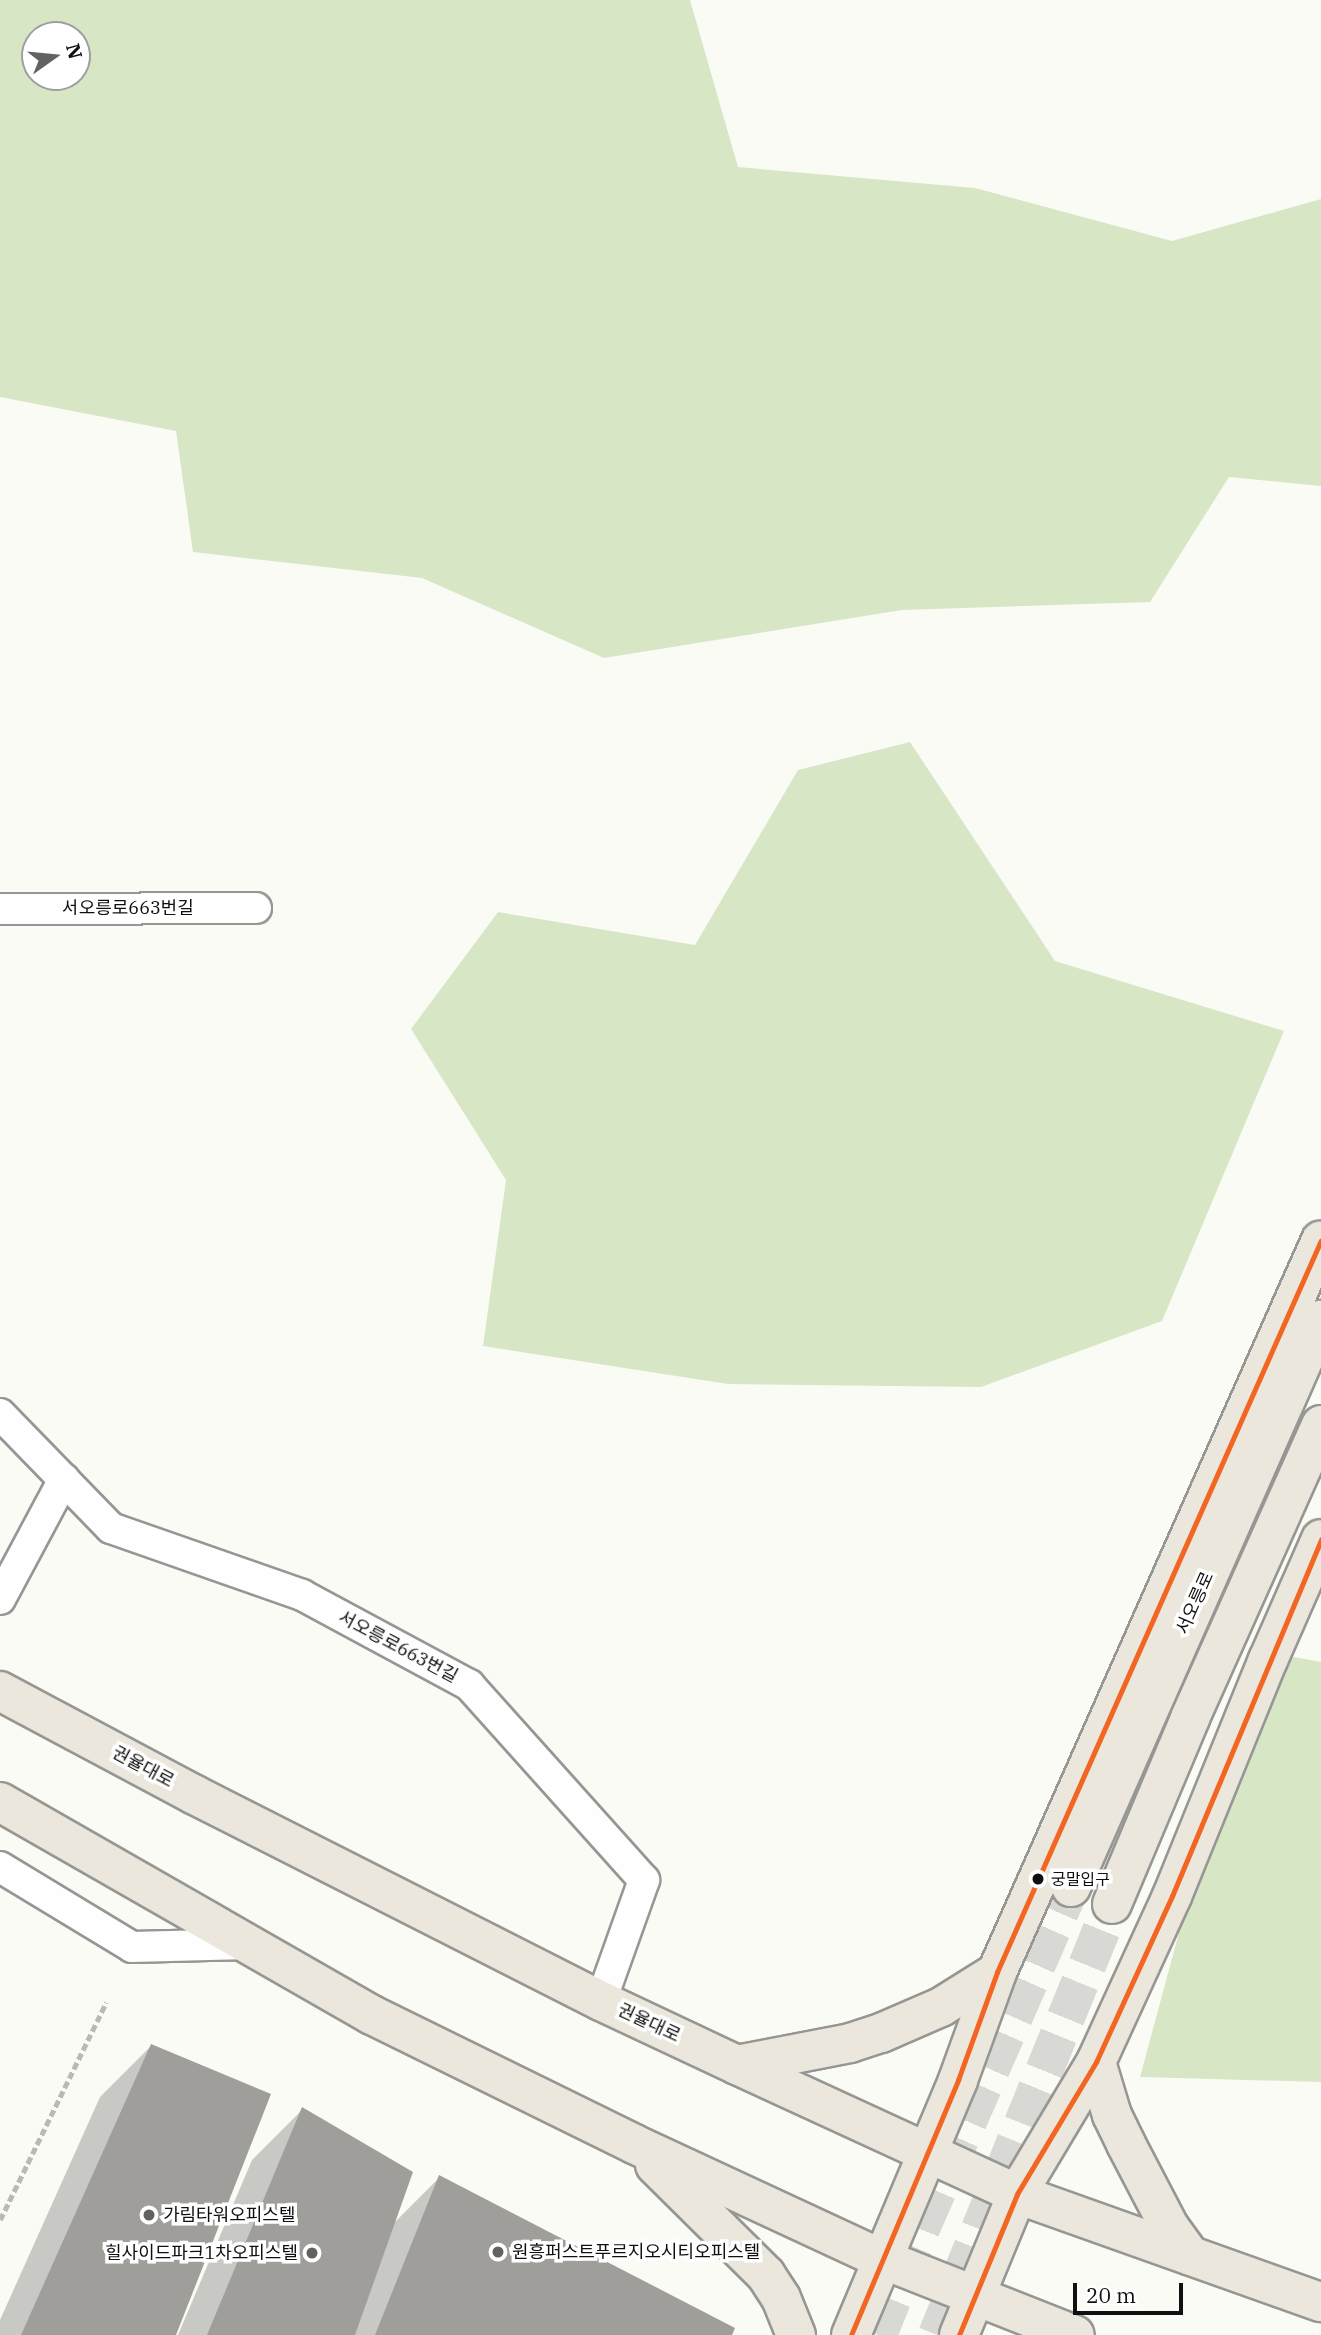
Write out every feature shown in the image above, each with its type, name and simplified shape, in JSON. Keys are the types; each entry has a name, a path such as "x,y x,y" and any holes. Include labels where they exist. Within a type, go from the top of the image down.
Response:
{"main road":[{"path":"851,2335 958,2080 997,1972 1321,1240"},
{"name":"서오릉로","path":"1071,1887 1321,1320"},
{"path":"1112,1904 1190,1718 1321,1426"},
{"path":"959,2335 1017,2194 1096,2062 1172,1896 1268,1660 1321,1539"},
{"name":"권율대로","path":"0,1691 193,1794 601,2001 737,2066 1017,2194 1321,2302"},
{"path":"0,1802 372,2015 634,2144 882,2259 1075,2335"},
{"path":"737,2066 850,2043 881,2033 940,2007 997,1972"},
{"path":"1096,2062 1112,2115 1126,2144 1170,2228 1190,2256"},
{"path":"634,2144 741,2247 766,2275 781,2298 796,2335"}],"street":[{"name":"서오릉로663번길","path":"0,909 256,908"},
{"name":"서오릉로663번길","path":"0,1413 111,1528 302,1595 469,1685 643,1880 601,2001"},
{"path":"4,1582 64,1479"},
{"path":"0,1867 132,1947 248,1944"}],"path":[{"path":"0,2220 106,2003"}],"green space":[{"path":"0,0 690,0 738,167 975,188 1172,241 1321,199 1321,486 1229,477 1150,602 902,610 604,658 422,578 193,552 176,431 0,397"},
{"path":"910,742 1055,961 1284,1031 1162,1321 981,1387 728,1384 483,1346 506,1180 411,1029 498,912 695,945 798,770"},
{"path":"1294,1657 1321,1662 1321,2082 1140,2077 1249,1673"}],"building":[{"name":"가림타워오피스텔","path":"151,2044 271,2094 176,2335 21,2335"},
{"name":"힐사이드파크1차오피스텔","path":"302,2107 413,2172 355,2335 207,2335"},
{"name":"원흥퍼스트푸르지오시티오피스텔","path":"439,2175 735,2328 732,2335 375,2335"}],"tunnel":[{"path":"878,2335 922,2226 1071,1887"},
{"path":"937,2335 1112,1904"}],"transit line":[{"path":"851,2335 958,2080 997,1972 1321,1240"},
{"path":"959,2335 1017,2194 1096,2062 1172,1896 1321,1539"}],"place":[{"name":"궁말입구","path":"1038,1879"},
{"name":"가림타워오피스텔","path":"149,2215"},
{"name":"원흥퍼스트푸르지오시티오피스텔","path":"498,2252"},
{"name":"힐사이드파크1차오피스텔","path":"312,2253"}]}
